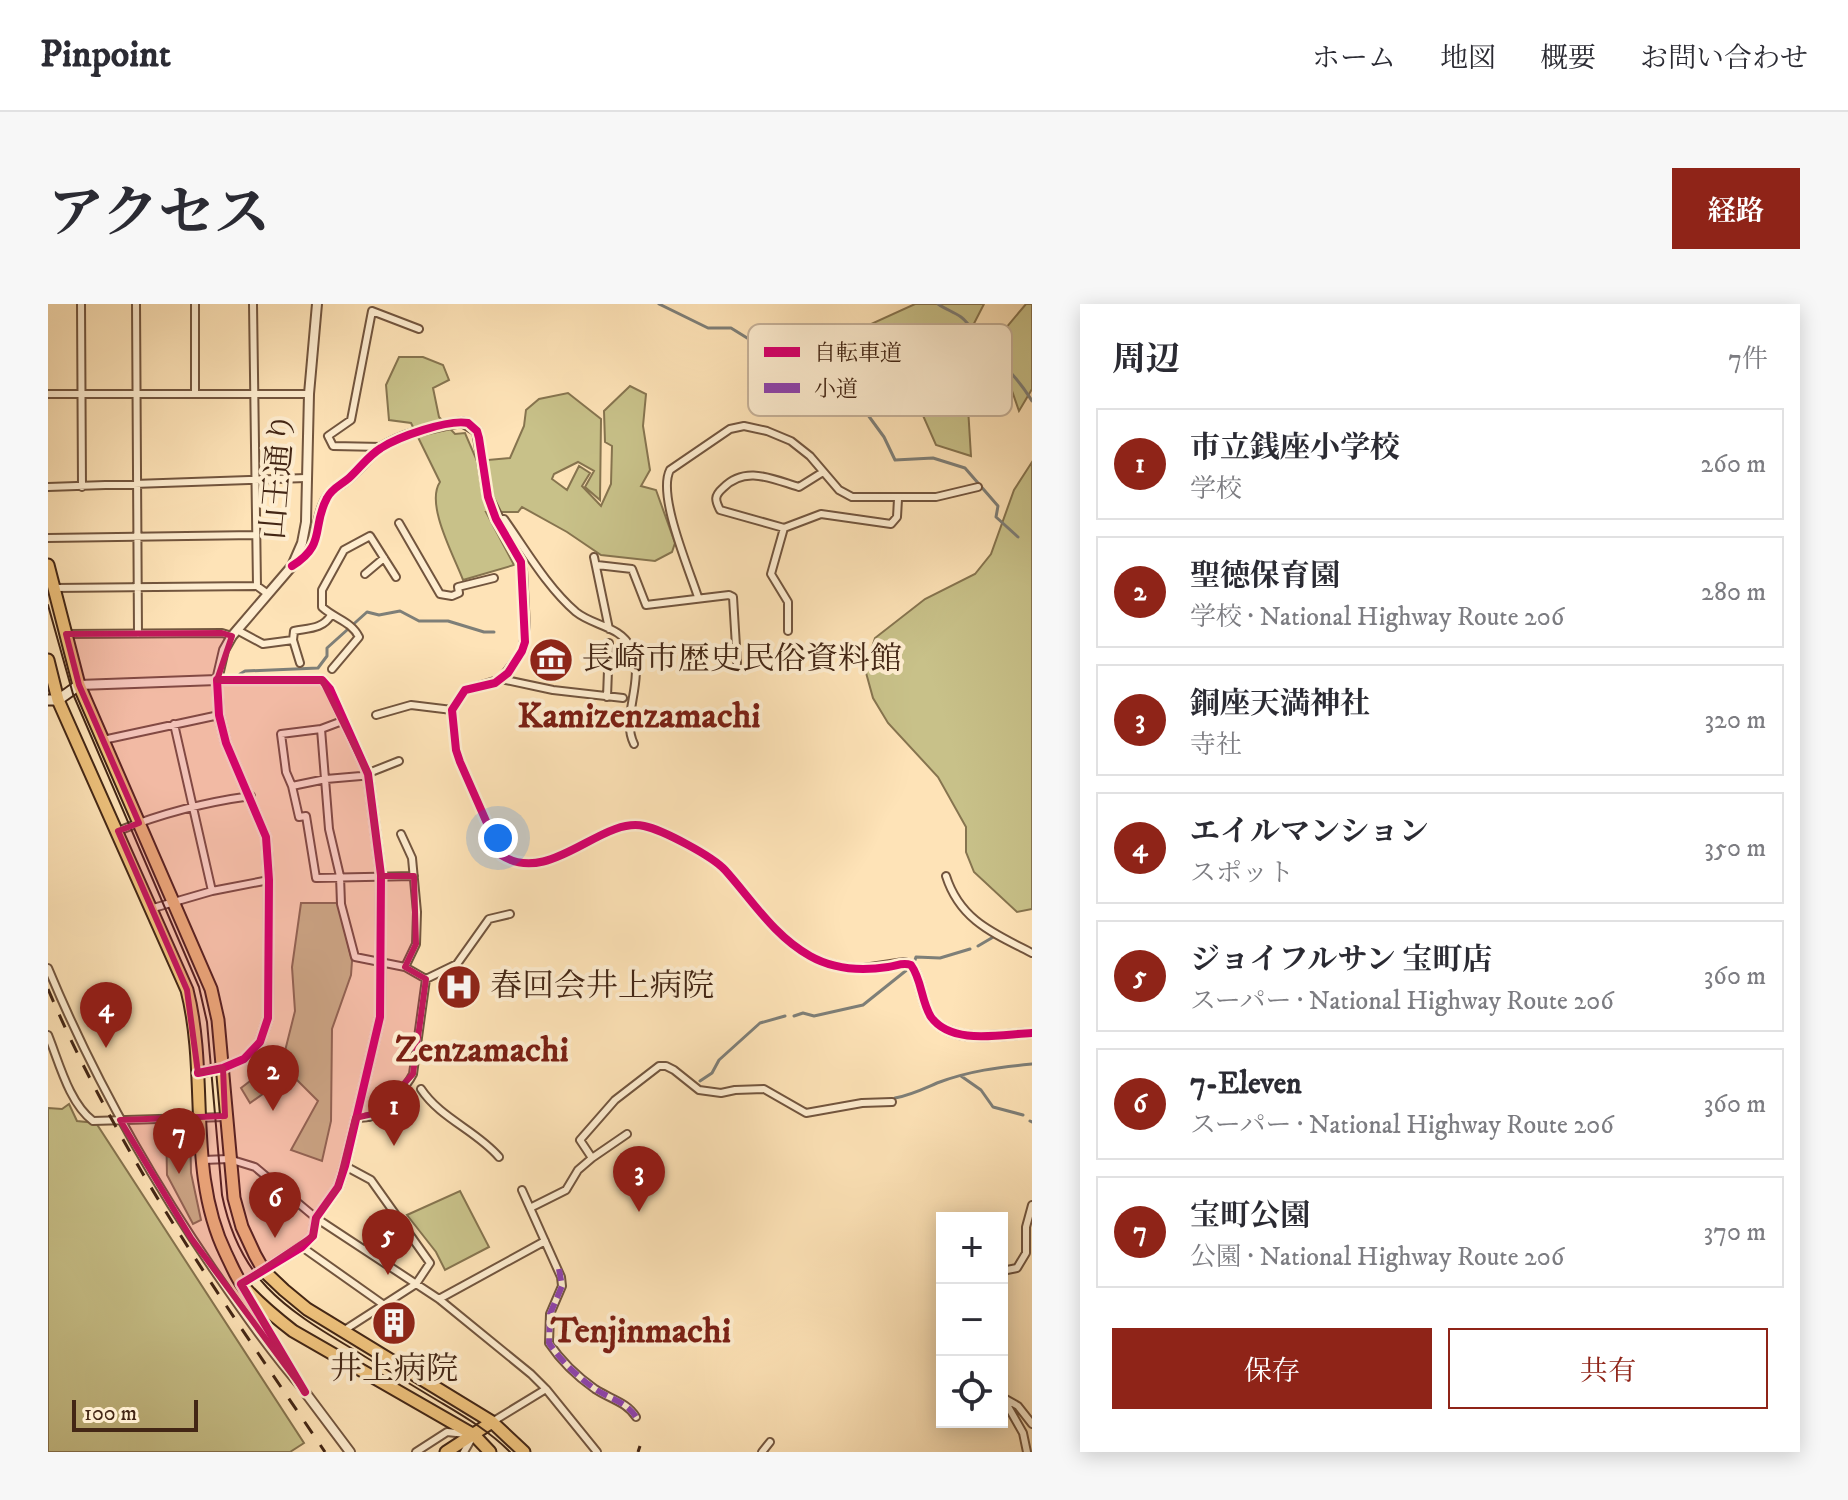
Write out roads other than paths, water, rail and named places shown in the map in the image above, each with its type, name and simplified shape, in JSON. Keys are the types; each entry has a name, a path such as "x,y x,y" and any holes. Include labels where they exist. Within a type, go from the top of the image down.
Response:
{"highway":[{"path":"48,565 79,685 211,989 223,1068 234,1198 242,1227 264,1271 307,1309 492,1422 524,1452"},
{"path":"48,660 52,694 118,831 187,990 198,1073 208,1203 218,1237 241,1284 293,1331 474,1435 490,1452"},
{"path":"446,1452 492,1422"}],"main road":[{"path":"52,694 79,685"}],"street":[{"path":"81,304 82,487"},
{"path":"136,304 138,634"},
{"path":"195,304 195,394"},
{"path":"253,304 257,586"},
{"name":"山王通り","path":"217,680 224,650 292,566 304,534 309,394 317,304"},
{"path":"382,447 333,446 328,436 351,420 372,311 419,329"},
{"path":"48,394 309,394"},
{"path":"292,566 306,557 314,546 322,508 330,493 382,447 439,426 468,423 477,431 488,497 496,519 523,570 525,642 516,662 501,679"},
{"path":"698,597 665,498 666,477 670,470 730,429 744,426 783,436 802,448 846,495 898,499 936,497 978,487"},
{"path":"823,472 799,487 746,474 728,483 717,494 716,501 720,510 784,528 821,514 891,524 897,517 898,499"},
{"path":"48,487 306,478"},
{"path":"496,519 504,519 560,596 576,612 591,622 619,633 629,643 637,665 629,729 634,744"},
{"path":"399,523 440,594 452,596 459,593 458,587 494,578"},
{"path":"784,528 771,574 788,602 788,631"},
{"path":"48,538 256,535"},
{"path":"332,669 359,637 352,626 322,607 321,593 347,546 370,536 396,577"},
{"path":"365,574 384,558"},
{"path":"609,629 595,561 632,569 646,605 698,597 733,597 737,663"},
{"path":"54,588 257,586 268,594"},
{"path":"300,663 293,640 294,631 321,626 331,615"},
{"path":"66,634 235,633 263,644 293,640"},
{"path":"607,697 609,643"},
{"path":"623,698 501,679 465,690 452,710 456,750 496,849 505,858 521,864 534,863 556,857 626,826 648,827 719,864 770,923 811,957 833,965 864,969 904,963 911,965 931,1017 953,1033 1032,1033"},
{"path":"198,1073 223,1068 244,1059 255,1050 266,1026 269,880 266,837 226,743 219,715 217,680"},
{"path":"79,685 322,680 330,689 368,774 381,875 380,1017 345,1166 338,1187 316,1218 313,1236 302,1247 241,1284 305,1392"},
{"path":"376,715 411,705 452,710"},
{"path":"103,740 219,715"},
{"path":"345,720 321,729 281,734 286,772 299,817 306,816 316,878 414,876"},
{"path":"174,724 212,891"},
{"path":"321,729 329,829 340,876 341,904 355,957 405,967 426,979"},
{"path":"292,786 368,774 399,761"},
{"path":"118,831 193,807 251,796"},
{"path":"401,834 412,858 414,876 416,944 405,967"},
{"path":"946,876 953,898 965,912 988,929 1032,953"},
{"path":"150,909 212,891 269,880"},
{"path":"426,979 457,964 489,919 510,914"},
{"path":"48,968 69,1019 120,1120 191,1238 261,1337 350,1452"},
{"path":"355,1118 377,1113 407,1085 413,1074 426,979"},
{"path":"48,1035 70,1088 86,1116 93,1121 225,1117"},
{"path":"592,1158 580,1140 615,1100 659,1066 674,1070 699,1090 721,1093 764,1089 806,1113 862,1103 892,1102"},
{"path":"421,1089 428,1099 474,1136 485,1141 499,1157"},
{"path":"530,1208 566,1190 578,1170 627,1134"},
{"path":"203,1160 229,1159 255,1167 316,1218 439,1299 546,1389 597,1452"},
{"path":"343,1331 416,1284 430,1263 371,1180 345,1166"},
{"path":"522,1190 561,1277 562,1286 550,1314 549,1343 582,1379 611,1399 627,1404 636,1417"},
{"path":"1008,1270 1017,1268 1025,1257 1026,1227 1032,1205"},
{"path":"366,1249 392,1211"},
{"path":"439,1299 545,1241"},
{"path":"302,1247 384,1305"},
{"path":"492,1422 546,1389"},
{"path":"1008,1400 1018,1406 1032,1424"},
{"path":"1008,1410 1023,1433 1027,1452"},
{"path":"416,1452 447,1432 474,1435 464,1452"},
{"path":"762,1452 770,1442"}],"waterway":[{"path":"659,304 708,328 731,328 748,339"},
{"path":"938,304 968,324"},
{"path":"1012,374 1032,401"},
{"path":"869,416 895,460 933,458 965,468 998,506 996,517 1018,537"},
{"path":"240,674 245,671 318,668 327,656 327,648 367,612 379,615 400,611 419,621 448,621 494,632"},
{"path":"978,946 995,936"},
{"path":"915,960 916,957 940,958 970,949"},
{"path":"794,1016 803,1013 814,1016 863,1005 908,969"},
{"path":"700,1081 712,1073 719,1060 760,1023 785,1016"},
{"path":"895,1098 960,1075 1032,1064"},
{"path":"961,1076 981,1090 993,1107 1023,1115"}],"tram line":[{"path":"48,605 73,694 199,987 207,1022 222,1195 240,1248 252,1269 284,1303 326,1333 468,1419 510,1452"}],"railway":[{"path":"48,989 76,1051 140,1169 212,1284 325,1452"},
{"path":"638,1452 640,1446"}],"place":[{"name":"長崎市歴史民俗資料館","path":"551,660"},
{"name":"春回会井上病院","path":"459,987"},
{"name":"エイルマンション","path":"106,1048"},
{"name":"聖徳保育園","path":"273,1111"},
{"name":"市立銭座小学校","path":"394,1146"},
{"name":"宝町公園","path":"179,1174"},
{"name":"銅座天満神社","path":"639,1212"},
{"name":"7-Eleven","path":"275,1238"},
{"name":"ジョイフルサン 宝町店","path":"388,1275"},
{"name":"井上病院","path":"394,1323"}],"district":[{"name":"Kamizenzamachi","path":"639,716"},
{"name":"Zenzamachi","path":"482,1050"},
{"name":"Tenjinmachi","path":"641,1331"}]}
